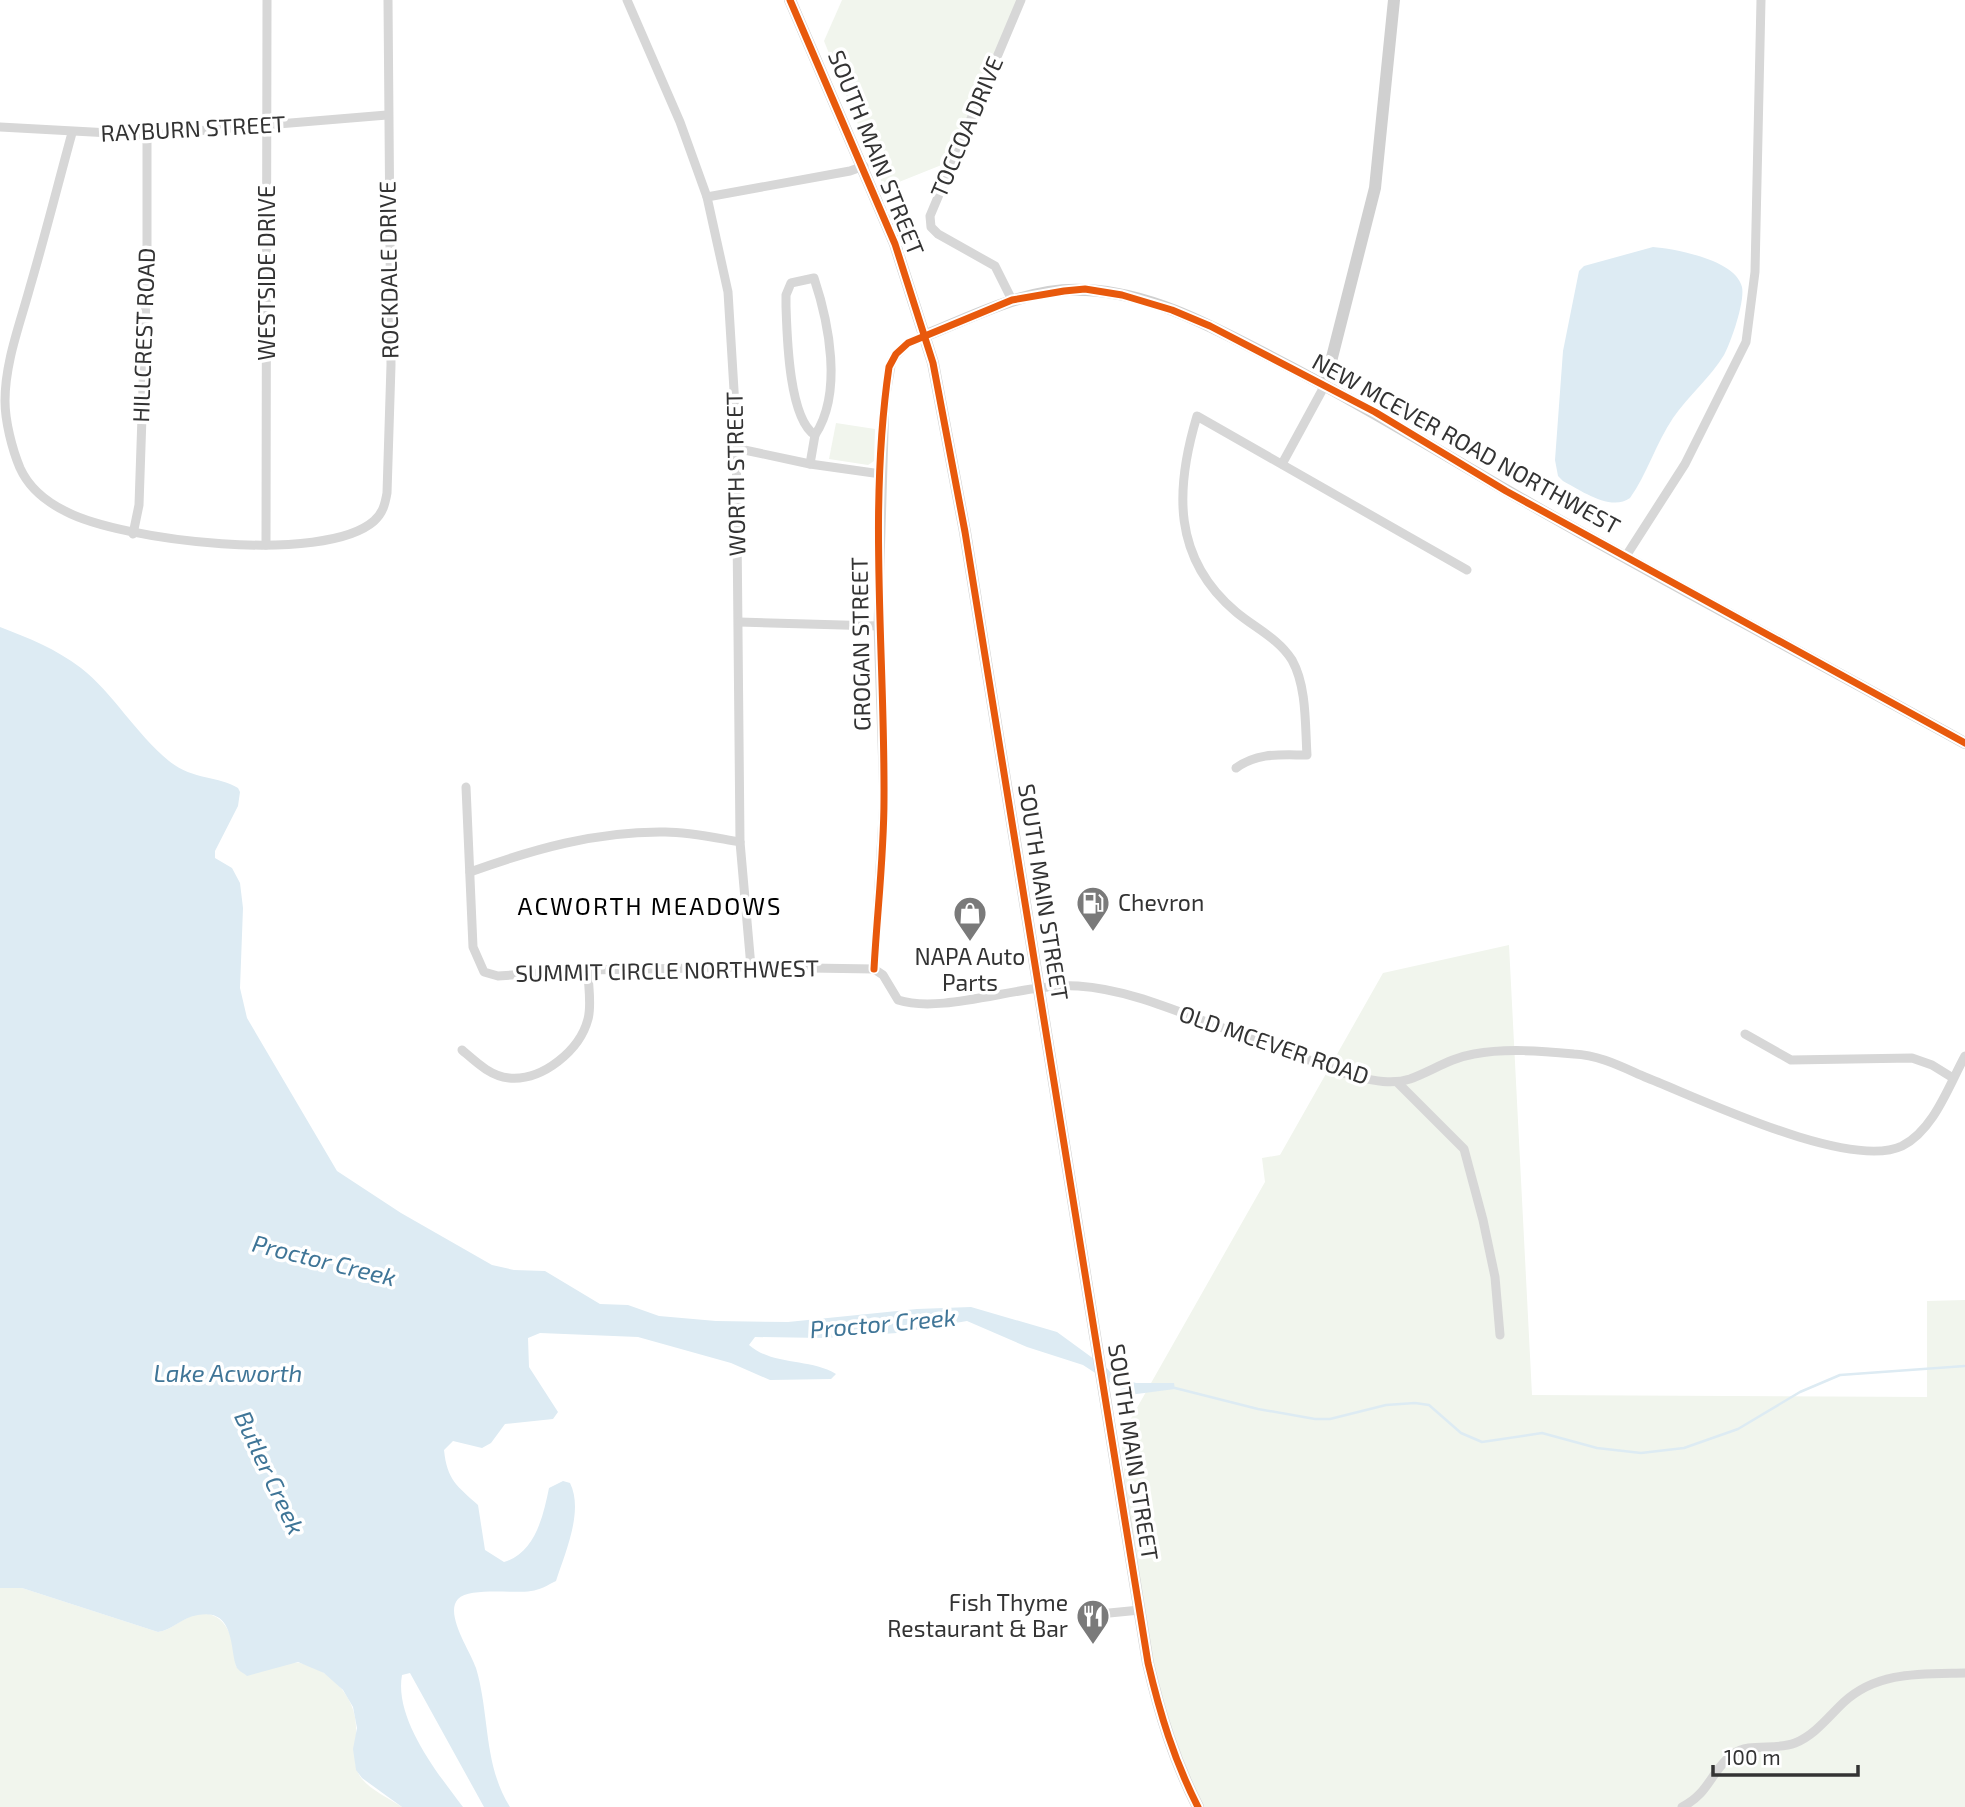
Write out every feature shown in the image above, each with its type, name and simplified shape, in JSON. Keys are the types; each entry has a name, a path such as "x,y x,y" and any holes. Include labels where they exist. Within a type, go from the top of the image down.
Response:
{"main road":[{"name":"SOUTH MAIN STREET","path":"790,0 864,166 895,244 933,363 954,466 1140,1610 1159,1710 1175,1758 1198,1807"},
{"path":"1325,385 1375,188 1394,0"},
{"name":"NEW MCEVER ROAD NORTHWEST","path":"924,336 1012,300 1074,290 1122,295 1210,326 1325,385 1506,491 1965,743"}],"street":[{"name":"WESTSIDE DRIVE","path":"266,545 267,0"},
{"name":"ROCKDALE DRIVE","path":"266,545 295,545 346,536 374,521 385,508 389,468 388,0"},
{"name":"WORTH STREET","path":"627,0 680,122 707,197 728,292 739,622 740,842 751,967"},
{"name":"TOCCOA DRIVE","path":"1012,300 995,266 938,234 931,227 930,216 1021,0"},
{"path":"1626,556 1685,464 1746,342 1755,272 1761,0"},
{"name":"RAYBURN STREET","path":"0,127 72,134 147,135 387,115"},
{"path":"72,134 16,335 5,400 6,416 19,467 30,487 65,512 133,534 266,545"},
{"name":"HILLCREST ROAD","path":"133,534 139,505 147,269 147,135"},
{"path":"707,197 850,171 864,166"},
{"path":"810,464 815,435 827,411 830,354 825,311 814,278 791,283 786,306 798,412 805,428 815,435"},
{"name":"GROGAN STREET","path":"874,969 884,800 878,626 881,474 889,367 902,348 924,336"},
{"path":"1282,464 1325,385"},
{"path":"1236,768 1247,760 1262,755 1307,755 1303,698 1294,663 1286,651 1222,598 1204,575 1191,547 1182,515 1181,483 1197,416 1467,570"},
{"path":"735,448 810,464 881,474"},
{"path":"739,622 878,626"},
{"name":"SUMMIT CIRCLE NORTHWEST","path":"466,787 473,947 484,972 498,976 588,970 751,967 874,969"},
{"path":"470,872 536,849 599,835 667,832 740,842"},
{"name":"OLD MCEVER ROAD","path":"874,969 883,975 896,997 911,1004 936,1004 1038,988 1080,986 1112,991 1164,1006 1352,1076 1397,1082 1452,1059 1476,1054 1509,1051 1596,1057 1776,1129 1847,1149 1869,1151 1901,1146 1913,1139 1929,1122 1965,1056"},
{"path":"462,1050 489,1072 511,1078 538,1072 560,1060 580,1039 589,1017 588,970"},
{"path":"1745,1034 1791,1060 1912,1058 1932,1065 1953,1078"},
{"path":"1397,1082 1464,1149 1488,1243 1500,1335"},
{"path":"1099,1614 1140,1610"},
{"path":"1682,1807 1701,1796 1730,1756 1740,1750 1778,1748 1796,1743 1819,1727 1853,1694 1871,1684 1908,1674 1965,1673"}],"shaded area":[{"path":"842,0 1017,0 949,162 884,188 824,41"},
{"path":"836,423 875,429 874,461 868,465 829,459"},
{"path":"1509,945 1532,1395 1927,1397 1927,1301 1965,1300 1965,1807 1202,1807 1172,1758 1134,1583 1121,1436 1265,1182 1262,1158 1280,1155 1383,973"},
{"path":"0,1588 22,1588 158,1632 193,1615 209,1614 224,1623 232,1640 236,1667 300,1663 321,1671 346,1695 355,1716 355,1760 358,1773 370,1787 402,1807 0,1807"}],"water":[{"path":"1653,247 1704,258 1729,270 1742,287 1741,302 1734,332 1724,355 1673,418 1630,498 1614,503 1596,498 1558,476 1555,460 1563,351 1579,271 1584,266"},
{"name":"Lake Acworth","path":"0,627 42,644 81,668 169,761 187,772 238,788 238,806 215,851 215,858 232,868 240,883 243,908 240,988 247,1018 337,1171 401,1213 492,1265 514,1270 545,1271 600,1304 628,1305 659,1316 716,1321 788,1322 917,1309 971,1307 1057,1332 1120,1378 1136,1383 1174,1383 1175,1389 1129,1395 1083,1365 1027,1347 967,1321 897,1333 824,1338 755,1337 749,1345 769,1356 836,1374 831,1379 770,1380 731,1363 638,1337 540,1333 528,1338 529,1367 558,1412 553,1419 505,1424 491,1443 482,1448 453,1441 444,1450 454,1482 478,1505 485,1550 504,1562 523,1551 530,1542 544,1511 549,1488 563,1481 570,1483 574,1494 572,1532 556,1581 531,1591 472,1593 458,1599 455,1606 456,1623 476,1668 495,1774 510,1807 484,1807 410,1673 402,1675 401,1692 411,1727 431,1762 463,1807 402,1807 362,1778 356,1770 353,1749 357,1728 353,1707 343,1690 324,1673 298,1662 247,1676 235,1663 230,1634 220,1618 211,1615 192,1616 158,1632 22,1588 0,1588"}],"waterway":[{"name":"Proctor Creek","path":"1175,1388 1258,1409 1315,1419 1330,1419 1386,1405 1415,1403 1429,1405 1461,1433 1482,1442 1542,1433 1597,1448 1641,1453 1684,1448 1738,1429 1800,1392 1840,1375 1965,1366"}],"cycle path":[{"path":"790,0 895,244 933,363 965,532 1148,1663 1168,1736 1198,1807"},
{"path":"874,969 884,799 878,529 883,421 889,367 896,354 908,343 1012,300 1085,289 1122,295 1172,310 1210,326 1375,412 1506,491 1965,743"}],"place":[{"name":"Chevron","path":"1093,933"},
{"name":"NAPA Auto Parts","path":"970,943"},
{"name":"Fish Thyme Restaurant & Bar","path":"1093,1646"}],"district":[{"name":"ACWORTH MEADOWS","path":"650,907"}],"water label":[{"name":"Butler Creek","path":"269,1473"}]}
